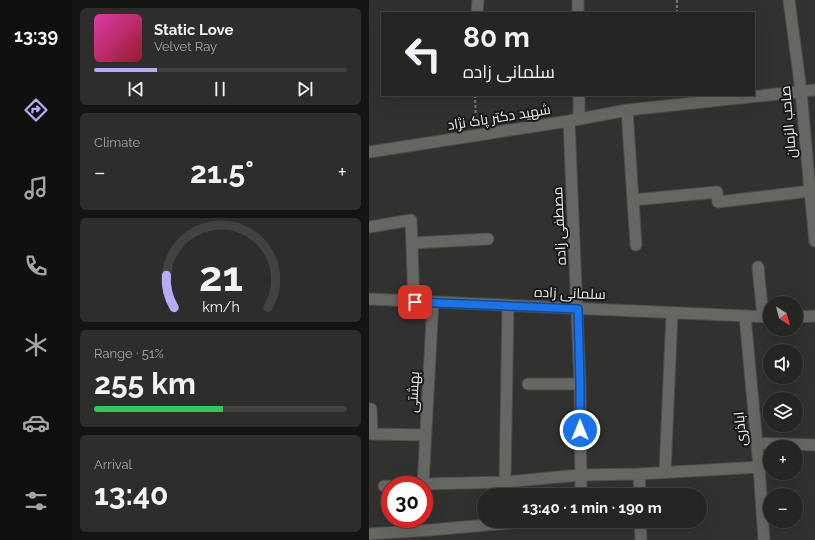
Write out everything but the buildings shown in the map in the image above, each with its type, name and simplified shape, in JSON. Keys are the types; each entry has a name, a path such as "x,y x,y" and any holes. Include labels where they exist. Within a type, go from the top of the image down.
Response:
{"street":[{"path":"477,12 478,0"},
{"path":"578,0 578,12"},
{"name":"صاحب الزمان","path":"789,0 801,91 815,239"},
{"name":"شهید دکتر پاک نژاد","path":"755,94 815,90"},
{"name":"مصطفی زاده","path":"579,96 574,120 580,384 581,488"},
{"name":"شهید دکتر پاک نژاد","path":"369,152 574,120 627,110 708,98 735,96"},
{"path":"627,110 636,245"},
{"path":"633,200 717,192 718,202 810,191"},
{"path":"369,226 411,220 415,302"},
{"path":"412,243 488,239"},
{"path":"759,268 764,296"},
{"name":"سلمانی زاده","path":"369,299 763,317"},
{"name":"بهشتی","path":"424,476 433,302"},
{"path":"505,482 508,306"},
{"path":"665,472 672,313"},
{"name":"اباذری","path":"745,316 757,443 764,540"},
{"path":"803,317 815,316"},
{"path":"528,384 580,384"},
{"path":"369,409 371,409 372,434 426,436"},
{"path":"757,443 815,445"},
{"path":"433,484 505,482 580,475 639,474 759,467"},
{"path":"639,474 640,488"},
{"path":"369,534 430,535 482,528"},
{"path":"640,528 641,540"}],"path":[{"path":"677,0 677,12"},
{"path":"475,96 476,135"}],"route":[{"path":"415,302 578,309 580,430"}]}
